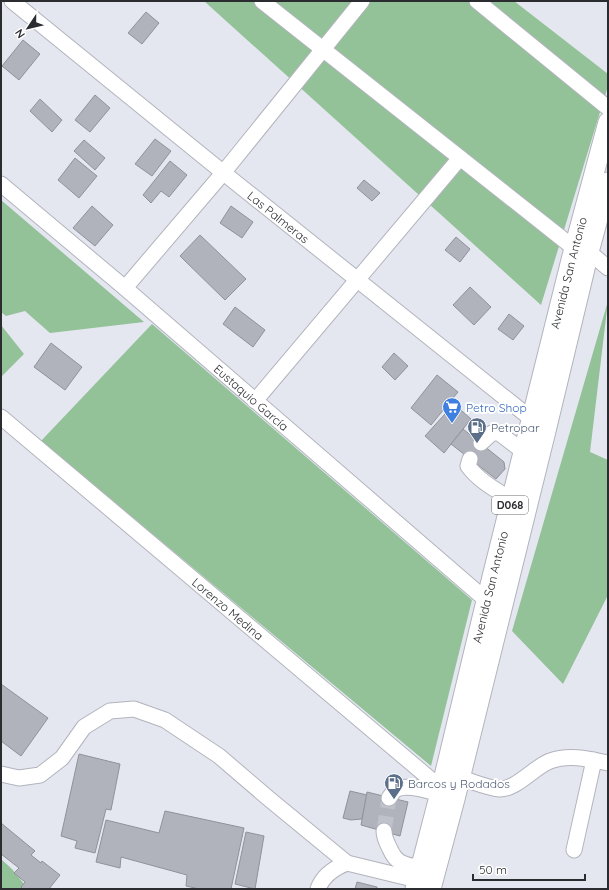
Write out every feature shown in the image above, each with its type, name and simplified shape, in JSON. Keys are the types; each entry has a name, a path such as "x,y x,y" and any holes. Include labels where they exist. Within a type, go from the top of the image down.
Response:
{"main road":[{"name":"Avenida San Antonio","path":"421,881 446,794 539,425 581,250 608,122"},
{"name":"Avenida San Antonio","path":"581,250 608,182"},
{"name":"Avenida San Antonio","path":"446,794 460,778 512,500 524,452 539,425"}],"street":[{"name":"Las Palmeras","path":"12,1 28,6 223,172 539,425"},
{"path":"262,1 460,158 581,250 608,268"},
{"path":"125,288 223,172 362,1"},
{"path":"477,1 608,108"},
{"path":"255,401 460,158"},
{"name":"Eustaquio García","path":"1,184 125,288 493,606"},
{"name":"Lorenzo Medina","path":"1,417 446,794"},
{"path":"481,443 492,433 500,434 524,452"},
{"path":"470,458 468,466 473,472 488,485 512,500"},
{"path":"1,774 19,778 40,775 62,758 84,727 110,711 134,709 165,720 219,756 347,863 421,881"},
{"path":"460,778 500,789 511,786 536,768 550,761 579,757 601,762 574,850"},
{"path":"390,798 395,790 410,787 446,794"},
{"path":"384,831 384,838 395,859 421,881"},
{"path":"318,889 325,877 330,872 338,866 347,863"}],"green space":[{"path":"204,1 514,1 608,74 608,86 541,305"},
{"path":"1,200 144,322 50,333 25,311 6,316 1,312"},
{"path":"608,301 590,452 608,460 608,595 563,684 512,631"},
{"path":"152,324 472,600 431,766 41,441"},
{"path":"1,325 24,354 1,377"},
{"path":"1,859 12,869 28,889 1,889"}],"building":[{"path":"146,12 159,23 142,44 128,33"},
{"path":"23,40 40,54 19,80 2,66"},
{"path":"95,95 110,108 90,132 75,120"},
{"path":"40,99 62,120 52,132 30,111"},
{"path":"155,139 171,151 152,176 135,164"},
{"path":"84,140 105,158 95,170 74,151"},
{"path":"75,158 97,176 79,198 58,180"},
{"path":"170,161 187,175 169,197 161,191 151,203 143,195"},
{"path":"364,180 380,193 372,201 357,188"},
{"path":"92,206 113,225 95,246 73,228"},
{"path":"231,206 253,222 242,238 220,223"},
{"path":"200,235 246,279 225,300 180,256"},
{"path":"456,237 470,249 460,262 445,250"},
{"path":"470,287 491,307 474,325 453,305"},
{"path":"235,307 265,330 253,347 223,324"},
{"path":"509,314 524,326 513,340 498,329"},
{"path":"51,343 82,367 65,390 34,367"},
{"path":"394,353 408,366 395,380 382,367"},
{"path":"437,375 458,392 431,425 411,408"},
{"name":"Petro Shop","path":"454,404 471,419 444,453 425,436"},
{"path":"463,429 504,462 505,469 496,479 451,444"},
{"path":"1,684 48,718 21,756 1,741"},
{"path":"79,754 120,764 111,810 106,809 95,853 75,848 77,841 61,836"},
{"path":"350,791 367,795 362,819 351,820 343,818"},
{"path":"367,792 408,802 400,836 361,825"},
{"path":"165,811 244,828 231,889 199,889 186,886 187,875 121,857 120,868 96,862 106,820 159,833"},
{"path":"1,823 35,851 31,855 41,863 42,861 60,875 49,889 23,889 21,887 25,882 14,873 19,868 1,854"},
{"path":"246,832 264,836 255,889 235,884"},
{"path":"357,882 377,887 377,889 355,889"}],"tunnel":[{"path":"384,831 389,798"}],"place":[{"name":"Petro Shop","path":"452,424"},
{"name":"Petropar","path":"477,444"},
{"name":"Barcos y Rodados","path":"394,800"}]}
